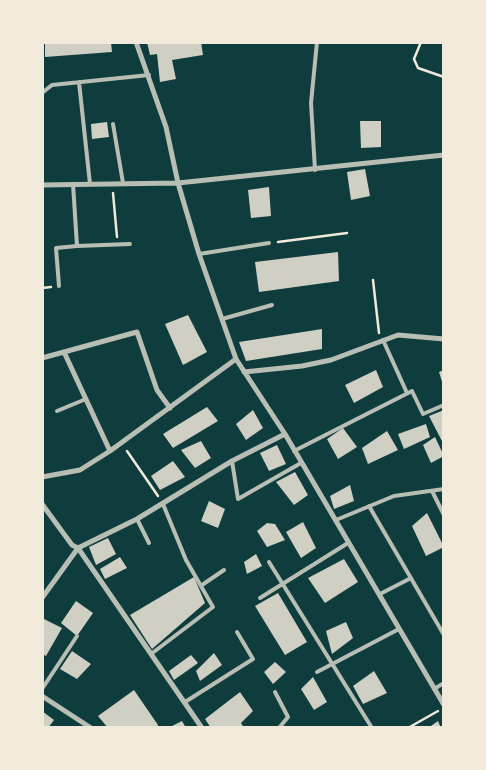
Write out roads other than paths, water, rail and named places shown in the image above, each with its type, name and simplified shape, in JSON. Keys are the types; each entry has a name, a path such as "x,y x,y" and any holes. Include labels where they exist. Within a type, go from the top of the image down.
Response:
{"street":[{"path":"136,42 166,127 178,182 199,254 236,359 285,434 444,706"},
{"path":"42,185 178,182 315,170 444,155"},
{"path":"42,358 137,332 157,390 170,408"},
{"path":"244,372 302,366 331,360 356,353 381,340 398,335 444,339"},
{"path":"64,352 110,451"},
{"path":"42,477 80,470 122,444 236,359"},
{"path":"42,598 78,548 137,519 232,461 285,434"},
{"path":"42,504 72,545 78,548 202,728"},
{"path":"42,696 90,728"}],"lane":[{"path":"315,170 311,104 316,42"},
{"path":"42,93 52,85 149,75"},
{"path":"79,82 90,184"},
{"path":"113,124 123,183"},
{"path":"74,184 77,246"},
{"path":"199,254 269,243"},
{"path":"59,286 56,248 130,244"},
{"path":"222,319 272,305"},
{"path":"381,340 407,393"},
{"path":"294,451 412,391 423,414 444,405"},
{"path":"57,411 86,399"},
{"path":"232,461 238,499 301,463"},
{"path":"336,520 394,496 444,489"},
{"path":"432,491 444,515"},
{"path":"151,654 213,607 186,560 163,504"},
{"path":"370,506 444,635"},
{"path":"137,519 149,543"},
{"path":"260,598 282,586 348,542"},
{"path":"269,562 282,586 372,728"},
{"path":"202,585 224,570"},
{"path":"380,594 411,578"},
{"path":"317,672 399,629"},
{"path":"185,702 253,659 237,632"},
{"path":"42,689 76,636"},
{"path":"434,689 444,683"},
{"path":"275,692 288,717 279,728"}]}
